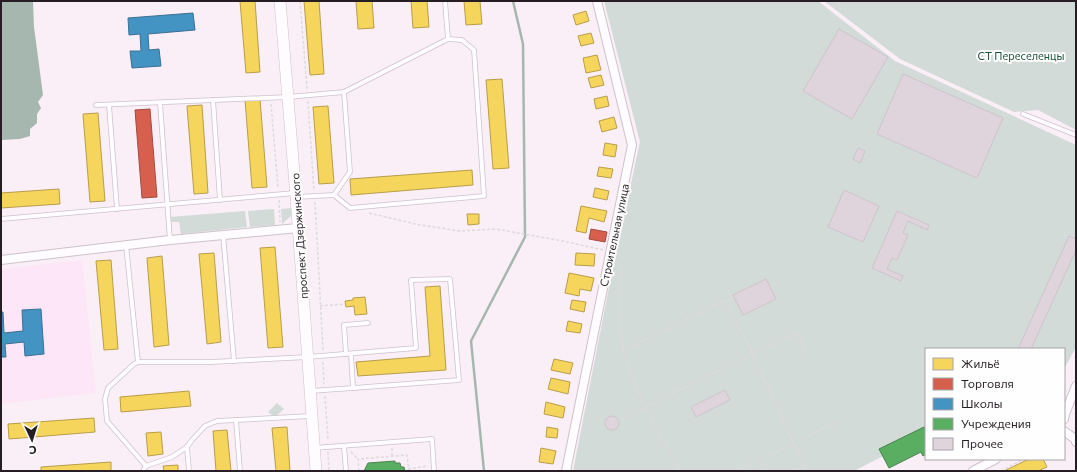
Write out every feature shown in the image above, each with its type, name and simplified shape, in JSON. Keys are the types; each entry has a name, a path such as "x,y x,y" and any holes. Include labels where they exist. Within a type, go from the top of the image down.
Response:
{"street":[{"name":"проспект Дзержинского","path":"280,1 316,471"},
{"name":"Строительная улица","path":"566,471 632,145 597,1"},
{"path":"1,260 223,234 298,228"},
{"path":"1065,414 1076,386"},
{"path":"1065,432 1075,439 1076,442"},
{"path":"973,471 994,460"}],"lane":[{"path":"445,1 448,39"},
{"path":"1,218 279,195 334,195 350,208 484,196 474,50 462,40 448,39 344,92 270,98 96,105"},
{"path":"334,195 350,172 344,92"},
{"path":"213,100 220,200"},
{"path":"160,102 170,240"},
{"path":"109,105 117,209"},
{"path":"1023,114 1076,135"},
{"path":"223,234 234,361"},
{"path":"126,245 138,362"},
{"path":"146,466 107,421 105,399 108,388 134,364 138,362 234,361 308,357 416,348 411,280 450,279 459,380 310,391"},
{"path":"346,354 344,325 368,323"},
{"path":"351,354 353,388"},
{"path":"143,471 146,466 172,456 187,447 205,426 217,421 312,416"},
{"path":"236,420 240,471"},
{"path":"314,448 432,438 434,471"},
{"path":"344,446 346,471"},
{"path":"187,447 189,471"}],"path":[{"path":"300,1 315,196 324,390 330,471"},
{"path":"270,98 279,195 280,230"},
{"path":"350,208 415,224 459,231 496,228 610,252"},
{"path":"608,261 620,264 621,286 619,310 623,351 633,380 680,471"},
{"path":"623,351 725,300 753,354 806,466 796,471"},
{"path":"320,306 345,304"},
{"path":"624,419 796,333 808,355"},
{"path":"736,471 760,458 839,421"},
{"path":"392,442 392,456"},
{"path":"359,471 358,459 392,456 407,455 408,470 434,466"},
{"path":"760,458 767,471"},
{"path":"1001,471 1022,460"}],"shaded area":[{"path":"1,1 33,1 34,27 43,95 38,102 41,108 37,114 37,123 30,129 30,136 20,139 1,140"},
{"path":"82,260 96,393 1,404 1,269"}],"green space":[{"path":"604,1 818,1 895,61 1076,145 1076,347 1065,367 1065,348 925,348 925,455 923,456 920,452 889,468 883,456 854,471 573,471 614,262 640,142"},
{"name":"СТ Переселенцы","path":"824,1 1076,1 1076,130 1038,110 1014,112 900,59"},
{"path":"292,208 292,215 282,224 281,209"},
{"path":"274,209 275,225 250,227 248,211"},
{"path":"245,211 247,227 181,234 179,222 171,222 170,217"},
{"path":"277,403 284,409 275,417 268,412"}],"building: Жильё":[{"path":"240,1 255,1 260,72 246,73"},
{"path":"304,1 319,1 324,74 310,75"},
{"path":"356,1 372,1 374,28 358,29"},
{"path":"411,1 427,1 429,27 413,28"},
{"path":"464,1 480,1 482,24 466,25"},
{"path":"586,11 589,21 576,25 573,15"},
{"path":"591,33 594,43 581,46 578,36"},
{"path":"597,55 601,70 586,73 583,58"},
{"path":"601,75 604,85 591,88 588,78"},
{"path":"502,79 509,168 493,169 486,80"},
{"path":"607,96 609,106 596,109 594,99"},
{"path":"260,99 267,187 252,188 245,100"},
{"path":"202,105 208,193 194,194 187,106"},
{"path":"328,106 334,183 319,184 313,107"},
{"path":"98,113 105,201 90,202 83,114"},
{"path":"614,117 617,128 602,132 599,121"},
{"path":"605,143 617,145 615,157 603,155"},
{"path":"599,167 613,169 611,178 597,176"},
{"path":"472,170 473,185 351,195 350,179"},
{"path":"595,188 609,191 607,200 593,197"},
{"path":"59,189 60,204 1,208 1,193"},
{"path":"581,206 607,211 604,222 589,218 586,233 576,231"},
{"path":"467,214 479,214 479,224 468,225"},
{"path":"275,247 283,347 268,348 260,248"},
{"path":"214,253 221,342 207,344 199,254"},
{"path":"576,253 595,254 594,266 575,265"},
{"path":"162,256 169,345 154,347 147,258"},
{"path":"111,260 118,349 104,350 96,261"},
{"path":"569,273 594,278 591,291 580,289 579,296 565,293"},
{"path":"440,286 446,370 358,376 356,362 430,356 425,287"},
{"path":"365,297 367,314 355,315 354,306 346,307 345,301 353,300 353,298"},
{"path":"572,300 586,302 584,312 570,309"},
{"path":"568,321 582,324 580,333 566,331"},
{"path":"554,359 573,363 570,374 551,370"},
{"path":"551,378 570,382 568,394 548,389"},
{"path":"189,391 191,406 121,412 120,397"},
{"path":"546,402 565,407 563,418 544,414"},
{"path":"94,418 95,432 9,439 8,424"},
{"path":"287,427 290,471 276,471 272,428"},
{"path":"547,427 558,429 557,438 546,437"},
{"path":"227,430 231,471 216,471 213,431"},
{"path":"161,432 163,454 148,456 146,433"},
{"path":"541,448 556,451 553,464 539,462"},
{"path":"1027,460 1044,460 1047,467 1038,471 1004,471"},
{"path":"111,462 111,471 41,471 41,467"},
{"path":"178,465 178,471 164,471 163,466"}],"building: Торговля":[{"path":"150,109 157,197 142,198 135,110"},
{"path":"591,229 607,232 605,242 589,239"}],"building: Школы":[{"path":"193,13 195,30 148,34 149,50 159,49 161,66 132,68 130,51 141,51 140,34 129,35 128,18"},
{"path":"41,309 44,354 25,356 24,342 5,344 6,357 1,357 1,312 3,312 4,333 23,331 22,310"}],"building: Учреждения":[{"path":"924,427 925,428 925,455 923,456 921,452 889,468 879,449"},
{"path":"395,461 395,463 400,463 401,467 404,467 405,471 364,471 368,463"}],"building: Прочее":[{"path":"839,29 888,57 852,119 803,91"},
{"path":"903,74 1003,118 977,178 877,134"},
{"path":"858,148 865,151 860,163 853,159"},
{"path":"844,190 879,206 863,242 828,227"},
{"path":"897,211 929,225 927,230 908,221 903,233 908,235 897,260 892,258 887,269 903,276 901,281 872,268"},
{"path":"1069,236 1076,239 1076,250 1031,348 1018,348"},
{"path":"766,279 776,299 743,315 733,295"},
{"path":"725,390 730,400 696,417 691,407"},
{"path":"612,416 617,418 619,423 617,428 612,430 607,428 605,423 607,418"}],"waterway":[{"path":"484,471 471,341 525,237 523,44 513,1"}]}
